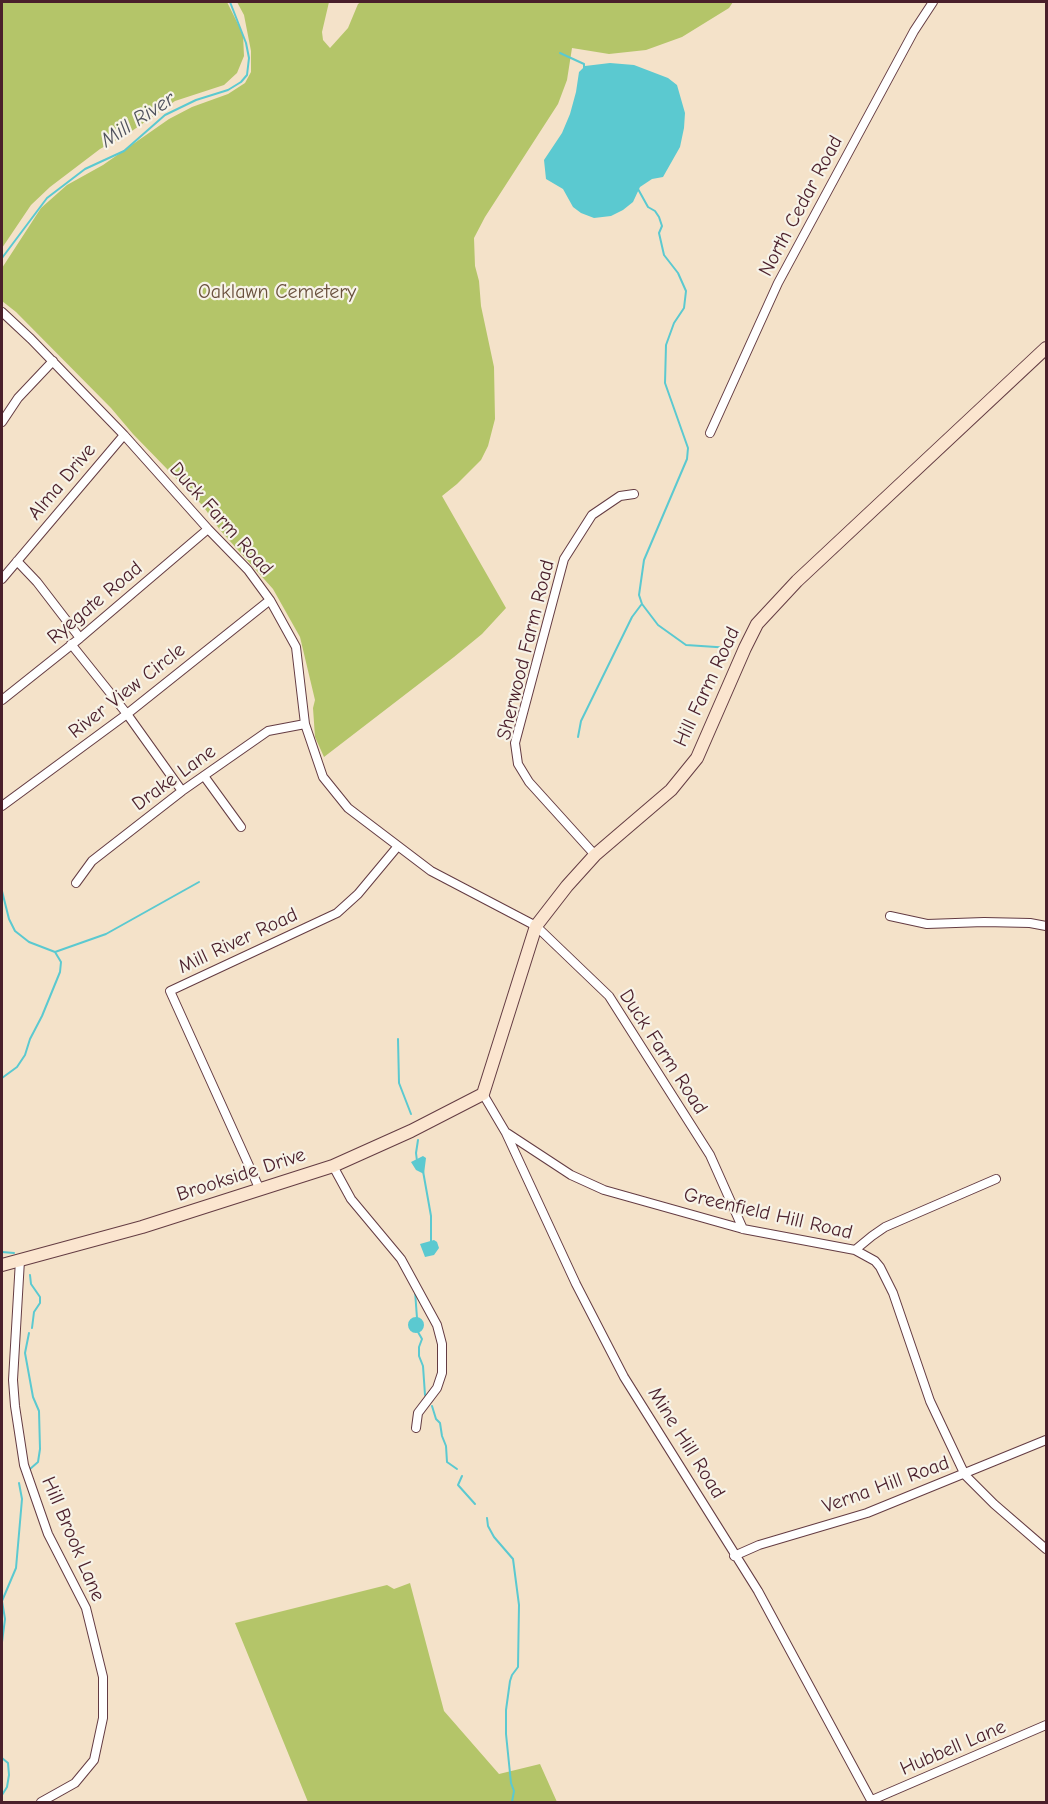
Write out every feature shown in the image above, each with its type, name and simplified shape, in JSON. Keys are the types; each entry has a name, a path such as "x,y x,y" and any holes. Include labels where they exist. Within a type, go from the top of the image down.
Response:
{"main road":[{"name":"Hill Farm Road","path":"483,1094 536,926 595,855 671,790 697,758 757,624 797,581 1047,348"},
{"name":"Brookside Drive","path":"2,1266 138,1228 333,1166 411,1131 483,1094"}],"street":[{"name":"North Cedar Road","path":"710,433 778,283 914,31 933,2"},
{"name":"Duck Farm Road","path":"2,312 124,435 248,570 270,600 296,647 305,724 323,777 348,808 431,871 536,926 609,996 710,1155 743,1229"},
{"path":"2,422 18,398 53,361"},
{"name":"Alma Drive","path":"2,579 124,435"},
{"name":"Sherwood Farm Road","path":"595,855 529,782 518,764 515,743 564,559 592,515 620,496 634,494"},
{"name":"Ryegate Road","path":"2,700 80,638 208,529"},
{"path":"17,561 37,582 80,638"},
{"name":"River View Circle","path":"2,806 127,714 270,600"},
{"path":"71,644 127,714 182,791"},
{"name":"Drake Lane","path":"76,883 92,861 182,791 268,731 305,724"},
{"path":"204,776 241,826"},
{"name":"Mill River Road","path":"260,1190 170,990 337,913 358,894 398,846"},
{"path":"890,916 927,924 984,922 1047,926"},
{"name":"Mine Hill Road","path":"483,1094 506,1133 576,1284 624,1377 758,1591 872,1802"},
{"name":"Greenfield Hill Road","path":"506,1133 571,1175 604,1190 743,1229 855,1250 875,1261 885,1277 930,1401 965,1474 994,1504 1047,1549"},
{"path":"333,1166 351,1199 401,1259 437,1325 442,1344 442,1373 437,1388 418,1413 416,1428"},
{"path":"855,1250 885,1227 996,1179"},
{"name":"Hill Brook Lane","path":"20,1260 13,1380 24,1465 48,1534 86,1608 103,1677 103,1718 94,1760 75,1783 41,1803"},
{"name":"Verna Hill Road","path":"734,1556 759,1545 867,1513 1047,1440"},
{"name":"Hubbell Lane","path":"872,1802 1047,1725"}],"green space":[{"path":"2,2 227,2 243,34 244,56 237,73 224,85 175,101 129,133 100,149 50,187 31,205 2,248"},
{"name":"Oaklawn Cemetery","path":"237,2 329,2 322,32 323,40 330,48 348,28 361,2 733,2 729,8 682,37 646,50 609,54 572,48 567,80 558,104 485,217 474,238 475,266 481,306 494,367 495,419 488,446 481,460 442,496 506,608 482,634 454,657 324,757 315,737 313,708 315,700 300,637 273,589 220,530 203,506 111,408 16,312 2,301 2,268 41,208 67,185 103,165 169,119 192,107 228,94 245,83 251,72 251,51 244,15"},
{"path":"410,1583 444,1711 499,1774 540,1764 557,1802 308,1802 235,1623 387,1585 394,1589"}],"water":[{"path":"610,63 634,65 668,78 677,85 685,113 684,128 680,147 663,177 652,179 640,187 633,202 623,210 611,216 594,218 573,207 563,189 546,179 544,160 562,133 570,114 579,72 585,66"},
{"path":"423,1156 426,1158 424,1174 416,1170 411,1162"},
{"path":"434,1240 439,1248 434,1255 425,1257 420,1244"},
{"path":"416,1317 424,1325 416,1333 408,1325"}],"waterway":[{"name":"Mill River","path":"2,258 47,198 85,169 124,151 165,115 196,100 228,90 241,82 247,75 249,58 246,43 230,2"},
{"path":"560,53 584,64 584,70"},
{"path":"638,189 648,207 659,217 662,226 659,233 664,255 678,273 686,291 684,308 674,323 666,345 665,383 688,448 687,459 644,560 639,595 642,604 658,625 686,645 731,648"},
{"path":"578,737 581,721 632,617 641,605"},
{"path":"55,952 106,934 199,882"},
{"name":"Mill River","path":"2,891 9,919 15,931 29,942 55,952 61,962 60,972 25,1055 17,1067 2,1078"},
{"path":"398,1039 399,1083 411,1114"},
{"path":"417,1161 418,1140"},
{"path":"423,1171 431,1216 431,1242"},
{"path":"2,1252 14,1253"},
{"path":"30,1275 31,1284 40,1297 40,1303 34,1312 32,1328"},
{"path":"415,1291 417,1318"},
{"path":"418,1332 422,1339 419,1356 423,1366 425,1395"},
{"path":"29,1333 25,1353 33,1397 39,1411 40,1449 38,1462 30,1469"},
{"path":"432,1406 436,1419 440,1423 446,1446 447,1462 457,1469"},
{"path":"462,1476 458,1485 475,1504"},
{"path":"2,1642 5,1619 2,1601 16,1568 22,1499 19,1483"},
{"path":"487,1518 488,1526 494,1537 513,1559 519,1605 518,1667 510,1681 506,1710 506,1734 511,1783 514,1791 512,1802"},
{"path":"2,1758 8,1763 9,1775 7,1787 2,1795"}]}
